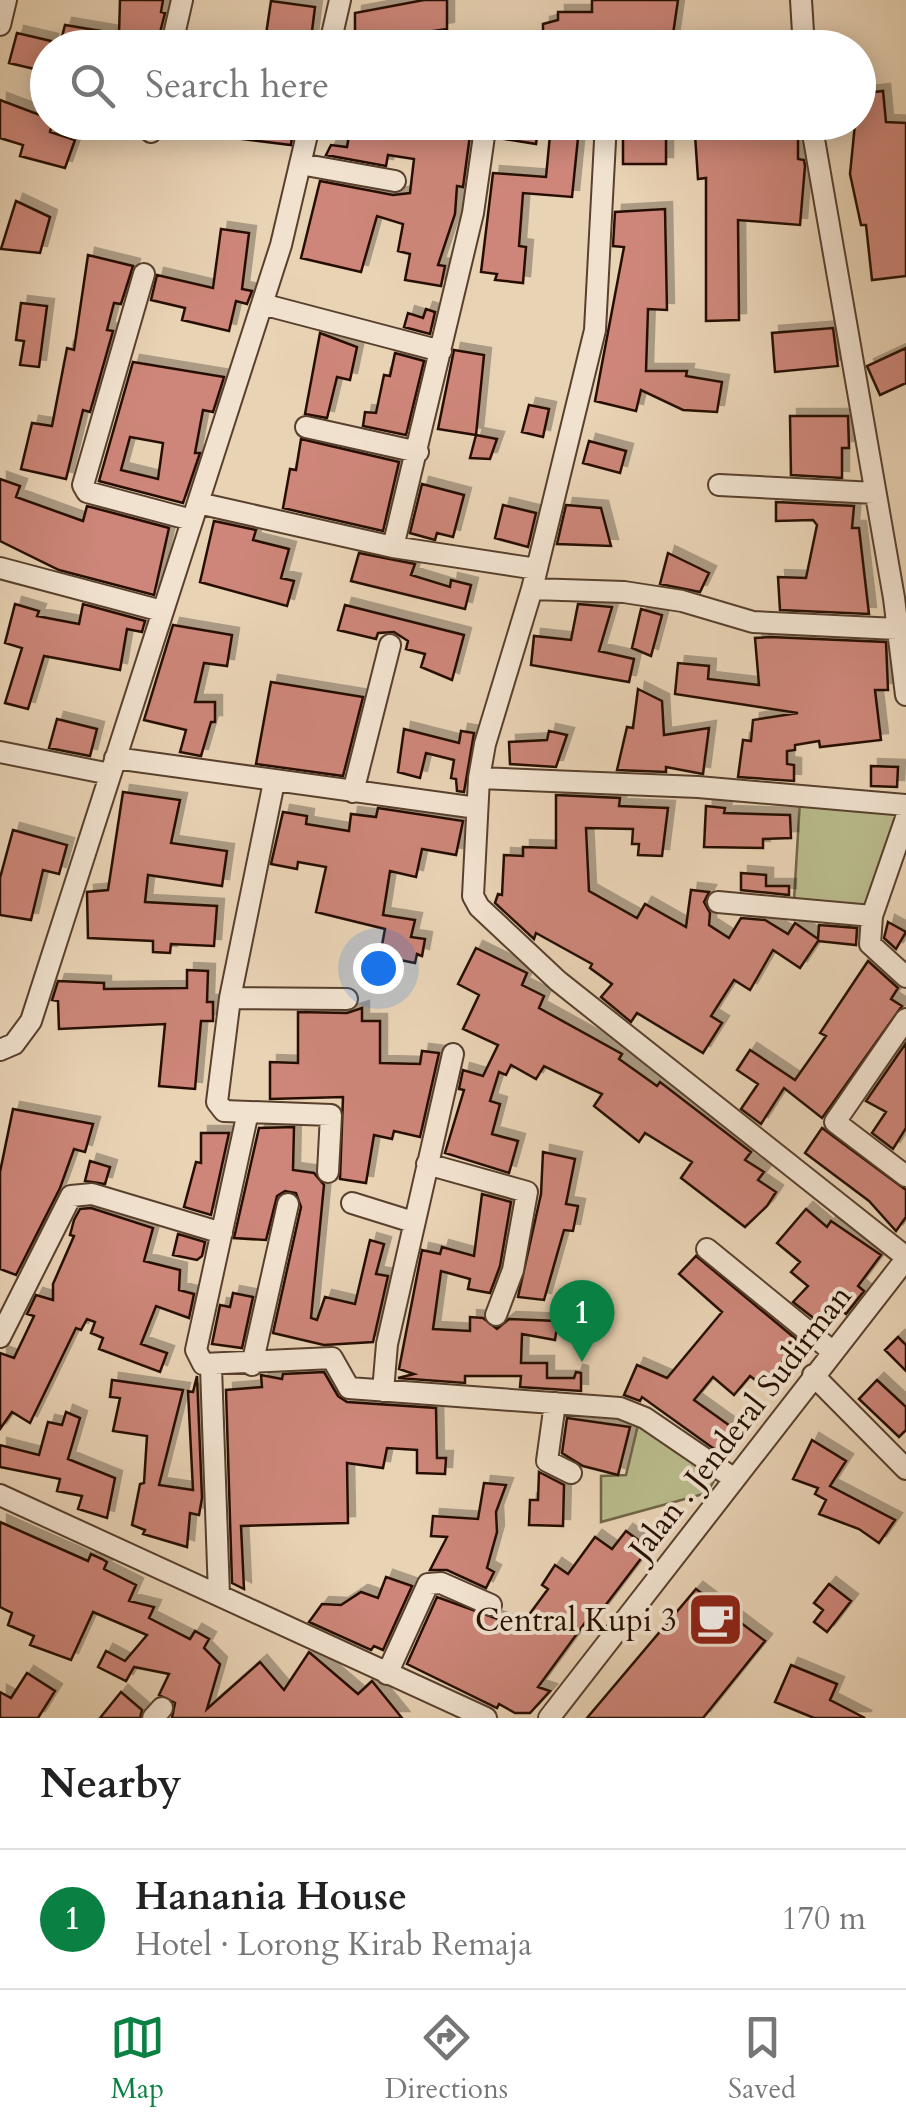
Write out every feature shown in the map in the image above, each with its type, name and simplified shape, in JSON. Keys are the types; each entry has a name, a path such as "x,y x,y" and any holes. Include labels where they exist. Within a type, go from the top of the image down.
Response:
{"street":[{"path":"0,25 6,0"},
{"path":"175,30 182,0"},
{"path":"332,30 340,0"},
{"path":"801,0 803,30"},
{"path":"0,1050 14,1044 32,1021 262,304 306,140"},
{"path":"393,547 472,214 483,140"},
{"path":"605,140 595,330 535,579 478,778 474,896 480,907 558,980 906,1258"},
{"path":"814,140 875,493 900,603 898,629 906,695"},
{"path":"300,164 395,181"},
{"path":"144,274 83,485 87,492 393,547 535,579 682,600 753,622 898,629"},
{"path":"262,304 441,351"},
{"path":"306,427 418,452"},
{"path":"719,484 875,493"},
{"path":"0,568 162,610"},
{"path":"353,792 390,645"},
{"path":"0,752 478,808"},
{"path":"478,778 698,787 906,804"},
{"path":"274,782 230,998 217,1102 224,1110 333,1116 328,1172"},
{"path":"906,818 872,916 870,944 906,976"},
{"path":"718,902 872,916"},
{"path":"230,998 347,1000"},
{"path":"906,1019 834,1122 906,1176"},
{"path":"383,1390 387,1344 412,1222 454,1054"},
{"path":"248,1112 196,1350 198,1360 212,1367 332,1358 345,1386 601,1405 636,1413 733,1478"},
{"path":"428,1164 527,1192 513,1270 496,1315"},
{"path":"0,1336 71,1196 92,1194 222,1233"},
{"path":"352,1203 412,1222"},
{"path":"252,1364 288,1204"},
{"path":"708,1250 832,1352"},
{"name":"Jalan . Jenderal Sudirman","path":"549,1718 906,1258"},
{"path":"212,1367 218,1595"},
{"path":"813,1374 906,1468"},
{"path":"555,1403 547,1461 571,1472"},
{"path":"0,1494 486,1718"},
{"path":"387,1674 428,1584 442,1583 492,1606"}],"green space":[{"path":"800,801 897,811 867,909 794,900"},
{"path":"638,1425 709,1467 715,1479 707,1493 601,1522 601,1476 626,1475"}],"building":[{"path":"120,0 163,0 161,12 165,13 161,30 119,30"},
{"path":"424,0 447,0 447,29 355,30 355,13"},
{"path":"592,0 678,0 674,30 543,30 543,24 558,20 558,12 592,12"},
{"path":"271,1 315,7 312,30 267,30"},
{"path":"65,25 95,30 64,30"},
{"path":"17,33 30,36 30,68 9,63"},
{"path":"883,91 886,122 906,123 906,276 872,280 866,225 861,225 850,174 853,140 876,140 876,92"},
{"path":"0,100 30,111 30,140 75,140 65,168 20,156 23,145 0,138"},
{"path":"251,140 292,140 291,145"},
{"path":"348,140 469,140 463,187 457,186 455,214 438,265 445,266 441,286 405,280 410,254 398,251 403,224 377,216 361,272 301,258 320,181 393,195 410,193 414,159 388,155 386,166 326,155 331,145 347,147"},
{"path":"550,140 578,140 572,197 523,193 519,246 526,247 523,283 495,280 497,274 481,272 493,173 546,177"},
{"path":"623,140 666,140 666,164 623,164"},
{"path":"695,140 798,140 798,159 804,160 805,166 800,225 738,220 739,320 706,321 706,178 698,179"},
{"path":"16,201 50,217 40,253 1,249"},
{"path":"665,209 667,310 648,309 646,371 687,371 686,376 722,382 717,412 683,410 641,390 636,411 595,401 624,247 613,246 615,212"},
{"path":"221,229 249,233 242,289 252,291 247,304 236,301 229,331 182,320 185,308 151,300 157,275 213,288"},
{"path":"88,255 133,266 121,304 114,303 107,330 113,331 90,412 83,410 66,479 21,469 32,423 52,426 67,348 74,350"},
{"path":"21,303 47,306 39,367 20,365 24,341 16,340"},
{"path":"426,309 435,312 430,334 404,327 408,313 423,318"},
{"path":"833,328 838,366 775,372 772,333"},
{"path":"320,333 357,347 350,380 337,377 327,418 305,414"},
{"path":"906,348 906,383 880,395 867,366"},
{"path":"454,350 484,355 476,435 438,429"},
{"path":"395,353 424,361 406,435 363,426 365,412 376,413 384,375 390,376"},
{"path":"133,362 224,377 213,412 203,410 195,453 200,453 183,503 99,481","holes":["130,437 163,443 158,479 121,470"]},
{"path":"529,405 549,409 543,437 522,432"},
{"path":"790,416 848,416 849,448 842,448 842,478 791,475"},
{"path":"476,435 497,439 490,459 470,458"},
{"path":"301,439 399,462 383,531 283,508 290,469 296,470"},
{"path":"589,441 626,451 620,473 583,463"},
{"path":"0,479 20,486 16,497 83,521 87,506 169,528 154,595 59,570 0,541"},
{"path":"422,484 464,495 453,537 437,533 435,540 410,533"},
{"path":"776,502 854,506 852,528 859,528 869,614 780,610 778,577 806,578 817,525 813,520 776,521"},
{"path":"503,505 536,513 528,547 495,538"},
{"path":"566,505 601,508 611,546 557,544"},
{"path":"214,521 256,530 253,540 289,549 281,578 294,581 287,606 200,582"},
{"path":"359,553 415,564 411,575 450,587 451,580 471,585 465,609 351,581"},
{"path":"668,553 709,573 700,592 660,584"},
{"path":"15,604 39,611 37,616 79,624 83,604 145,621 142,632 127,629 120,670 44,656 28,709 5,703 22,648 5,643"},
{"path":"578,604 612,607 599,651 634,659 629,682 531,665 534,636 571,640"},
{"path":"345,605 464,635 452,680 421,667 425,654 406,649 408,641 394,632 378,633 376,639 338,630"},
{"path":"641,609 662,615 651,656 632,648"},
{"path":"173,625 232,635 227,666 204,663 195,702 215,702 215,722 211,722 201,756 180,752 186,730 144,720"},
{"path":"755,638 886,642 888,690 875,690 881,740 820,747 819,741 795,745 795,750 787,751 787,764 794,765 794,781 738,777 743,740 751,741 753,720 798,713 675,694 678,663 709,666 708,679 759,685"},
{"path":"271,682 363,697 343,776 256,764"},
{"path":"638,689 662,701 664,735 709,728 703,774 666,767 666,772 617,770 627,727 633,728"},
{"path":"57,719 97,729 90,756 49,748"},
{"path":"404,729 459,743 461,731 474,733 464,792 457,791 456,779 451,778 454,760 426,753 420,778 398,772"},
{"path":"549,731 567,735 556,767 510,764 509,742 547,740"},
{"path":"871,766 898,767 897,787 871,786"},
{"path":"123,792 180,800 171,843 227,851 222,886 148,875 145,902 217,906 214,946 171,944 170,953 153,952 153,941 88,938 87,892 108,890"},
{"path":"556,795 620,798 619,806 668,808 662,856 638,855 639,844 632,844 633,829 586,828 589,891 637,918 645,904 686,927 691,890 709,892 704,902 710,913 709,925 729,938 741,918 765,920 788,934 795,923 818,939 819,925 857,928 856,945 818,941 800,968 773,950 750,990 734,980 711,1016 722,1023 703,1053 637,1013 631,1022 601,997 612,984 590,968 592,964 536,933 534,939 495,903 498,894 502,895 504,855 523,856 523,847 556,848"},
{"path":"706,806 725,808 724,813 790,815 791,838 763,839 763,848 704,847"},
{"path":"378,808 463,821 456,855 422,849 416,877 390,871 383,915 415,920 411,937 425,939 422,956 417,954 415,963 380,956 385,929 316,912 326,867 298,862 297,869 271,864 283,812 307,816 306,824 349,831 351,814 376,817"},
{"path":"13,830 67,845 59,874 43,870 31,920 0,915 0,878"},
{"path":"741,873 766,875 766,886 789,886 789,895 741,890"},
{"path":"888,922 906,932 896,949 884,938"},
{"path":"476,948 527,973 522,985 544,996 539,1008 622,1054 619,1059 657,1086 660,1082 751,1152 745,1160 764,1172 758,1180 776,1192 767,1206 745,1227 681,1178 692,1162 645,1133 639,1142 594,1106 602,1094 544,1066 536,1079 511,1065 506,1075 499,1072 490,1101 500,1104 492,1134 518,1141 509,1173 445,1153 464,1090 459,1089 463,1070 483,1076 498,1045 463,1029 479,995 458,984"},
{"path":"868,961 898,988 891,999 902,1006 822,1118 784,1088 761,1124 741,1109 758,1084 737,1070 750,1050 795,1080 826,1036 820,1033"},
{"path":"187,970 208,971 207,1002 213,1002 213,1021 201,1021 195,1089 159,1086 165,1024 59,1029 58,1001 52,1000 58,981 104,983 104,989 187,988"},
{"path":"362,1008 362,1021 380,1021 380,1063 420,1064 422,1051 439,1053 420,1137 394,1131 392,1139 374,1135 366,1183 340,1179 343,1097 270,1099 270,1062 298,1063 298,1012 347,1013"},
{"path":"906,1043 906,1128 893,1149 872,1133 886,1112 866,1101"},
{"path":"13,1109 93,1124 85,1152 74,1149 60,1188 16,1275 0,1269 0,1172"},
{"path":"294,1127 293,1170 314,1173 324,1185 311,1318 317,1320 325,1297 355,1304 370,1240 384,1244 376,1274 388,1276 373,1342 324,1345 273,1333 301,1207 296,1193 285,1191 277,1196 266,1240 234,1238 259,1128"},
{"path":"822,1128 906,1190 906,1217 896,1231 869,1201 805,1153"},
{"path":"201,1133 229,1133 211,1215 184,1207 196,1162 201,1163"},
{"path":"543,1152 575,1159 566,1204 578,1206 573,1231 564,1230 544,1300 518,1297 541,1194"},
{"path":"90,1161 110,1167 105,1184 85,1181"},
{"path":"482,1194 511,1202 500,1266 490,1293 468,1289 470,1279 441,1271 433,1329 470,1331 470,1317 483,1318 497,1329 509,1319 558,1321 555,1340 522,1334 521,1363 547,1363 547,1378 574,1378 576,1372 581,1373 581,1391 520,1387 521,1376 465,1376 465,1383 398,1378 414,1374 399,1369 422,1250 440,1254 442,1247 474,1256"},
{"path":"91,1208 153,1228 144,1261 180,1270 179,1290 194,1294 189,1318 156,1306 141,1344 167,1353 160,1372 99,1349 103,1338 91,1333 95,1322 87,1319 81,1330 76,1328 30,1423 12,1412 0,1429 0,1353 14,1358 34,1316 27,1314 36,1295 53,1300 53,1284 74,1236 70,1235 74,1220 80,1209"},
{"path":"806,1209 827,1227 831,1221 881,1255 858,1286 864,1291 846,1314 831,1303 816,1320 793,1302 808,1286 791,1272 800,1262 777,1243"},
{"path":"178,1234 205,1242 202,1256 197,1260 173,1255"},
{"path":"696,1256 809,1350 794,1368 784,1360 763,1386 750,1376 734,1395 713,1377 694,1400 733,1428 717,1451 642,1397 640,1401 624,1395 637,1365 667,1378 722,1312 679,1274"},
{"path":"233,1293 253,1297 242,1348 212,1344 220,1305 230,1307"},
{"path":"898,1337 906,1345 906,1371 885,1350"},
{"path":"324,1372 338,1396 347,1402 436,1408 437,1458 446,1458 445,1474 417,1473 417,1450 387,1448 383,1468 347,1463 348,1523 241,1526 244,1589 232,1583 226,1390 262,1387 261,1375 282,1379 283,1374"},
{"path":"197,1376 202,1498 199,1515 190,1513 187,1547 143,1534 145,1530 132,1525 140,1484 144,1483 147,1436 113,1431 120,1398 110,1397 112,1380 183,1390 159,1485 193,1490 188,1391 193,1392"},
{"path":"877,1380 906,1407 906,1430 899,1437 859,1399"},
{"path":"66,1412 80,1418 68,1459 115,1478 107,1518 78,1509 82,1496 57,1491 60,1479 0,1467 0,1445 39,1455 48,1422 62,1425"},
{"path":"567,1418 630,1427 618,1475 583,1466 562,1453"},
{"path":"812,1440 846,1461 830,1486 895,1520 879,1543 859,1529 819,1514 826,1500 815,1494 818,1488 793,1479"},
{"path":"539,1472 564,1485 563,1526 529,1525 530,1500 538,1500"},
{"path":"484,1483 506,1485 496,1512 497,1532 487,1568 494,1572 486,1588 447,1570 430,1570 447,1537 431,1536 433,1516 478,1519"},
{"path":"0,1522 88,1561 91,1554 102,1559 107,1562 104,1569 136,1585 129,1601 154,1607 149,1618 190,1639 195,1631 209,1639 204,1648 220,1664 207,1709 260,1662 284,1690 309,1652 358,1694 372,1681 402,1718 172,1718 175,1703 159,1695 169,1674 134,1667 126,1681 98,1667 106,1651 125,1661 147,1635 93,1612 71,1660 30,1645 34,1636 8,1625 12,1613 0,1607"},
{"path":"626,1531 649,1548 595,1619 590,1616 538,1687 550,1691 530,1713 515,1713 499,1704 497,1708 407,1664 437,1597 520,1627 548,1589 542,1585 555,1565 568,1574 595,1537 612,1549"},
{"path":"386,1577 412,1586 383,1650 374,1646 371,1650 309,1622 322,1604 341,1605 361,1592 378,1598"},
{"path":"829,1584 851,1601 827,1632 814,1622 823,1610 814,1603"},
{"path":"696,1589 765,1641 703,1718 587,1718"},
{"path":"791,1665 837,1684 830,1700 865,1718 814,1718 775,1702"},
{"path":"27,1673 55,1691 38,1718 0,1718 0,1692 11,1698"},
{"path":"121,1692 142,1710 140,1718 100,1718"}],"place":[{"name":"Hanania House","path":"582,1362"},
{"name":"Central Kupi 3","path":"716,1620"}]}
